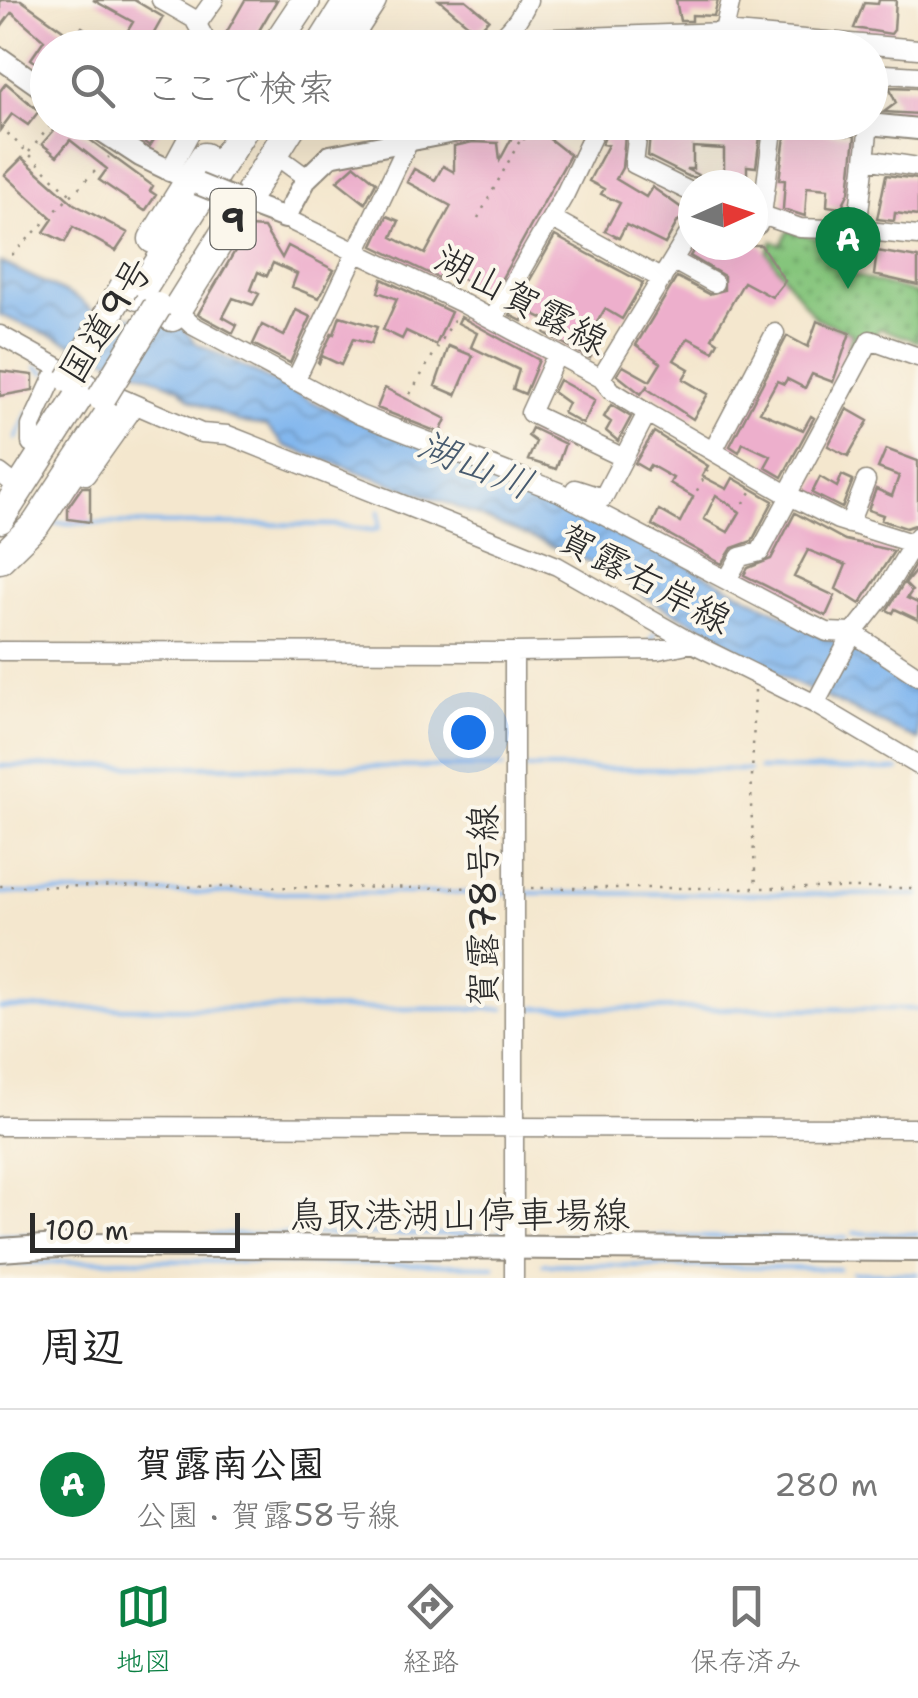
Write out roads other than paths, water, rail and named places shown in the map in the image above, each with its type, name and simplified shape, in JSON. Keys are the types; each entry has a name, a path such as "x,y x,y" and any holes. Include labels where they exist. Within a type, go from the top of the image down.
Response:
{"highway":[{"path":"286,30 306,0"},
{"path":"307,30 326,0"},
{"path":"330,30 349,0"},
{"path":"353,30 372,0"},
{"name":"9","path":"0,557 36,524 73,470 94,390 154,304 185,179 213,140"},
{"name":"国道9号","path":"154,304 239,140"},
{"name":"国道9号","path":"154,304 261,140"},
{"name":"9","path":"3,482 31,443 94,390 154,304 239,201 283,140"},
{"name":"国道9号","path":"0,520 94,390"},
{"name":"国道9号","path":"0,557 94,390"}],"main road":[{"name":"鳥取港湖山停車場線","path":"0,1250 73,1245 918,1250"}],"street":[{"path":"162,0 200,30"},
{"path":"197,24 214,0"},
{"path":"507,30 520,18 528,0"},
{"path":"724,30 731,0"},
{"path":"888,47 918,48"},
{"path":"0,58 30,79"},
{"path":"888,74 918,76"},
{"path":"888,126 918,129"},
{"name":"湖山賀露線","path":"113,140 185,179 284,218 461,303 601,378 612,391 647,413 789,496 849,524 917,541"},
{"path":"185,179 193,140"},
{"path":"284,218 307,178 330,156 382,140"},
{"path":"295,382 409,140"},
{"path":"492,320 552,218 589,140"},
{"path":"636,140 634,164 678,186"},
{"path":"766,170 771,140"},
{"path":"857,230 868,140"},
{"path":"274,154 307,178"},
{"path":"865,159 918,168"},
{"path":"552,218 662,279"},
{"path":"768,221 800,228 918,236"},
{"path":"601,378 678,254"},
{"path":"674,261 714,283"},
{"path":"154,304 360,415 558,492 827,632 854,633 918,676"},
{"path":"715,452 775,333"},
{"name":"賀露右岸線","path":"0,335 94,390 200,433 228,434 284,460 523,552 692,642 817,701 918,765"},
{"path":"728,578 740,557 760,552 870,340 918,357"},
{"path":"557,354 530,413 624,458"},
{"path":"558,492 562,484 603,498 647,413"},
{"path":"849,524 866,481"},
{"path":"817,701 842,652 917,541"},
{"path":"0,652 658,650 692,642"},
{"name":"賀露78号線","path":"514,652 514,1278"},
{"path":"0,1126 918,1128"}],"water":[{"path":"0,262 79,299 93,311 177,323 196,343 322,406 586,514 877,663 918,688 918,740 788,680 705,628 646,598 623,579 576,556 447,503 285,446 266,426 239,422 190,399 179,388 0,315"}],"waterway":[{"path":"37,367 46,373"},
{"path":"16,439 28,412"},
{"path":"52,523 333,525 373,530 379,528 379,511"},
{"path":"650,642 655,633"},
{"path":"0,766 503,767"},
{"path":"520,768 749,770"},
{"path":"759,769 898,770"},
{"path":"0,893 510,893"},
{"path":"520,893 918,895"},
{"path":"0,1008 504,1009"},
{"path":"521,1008 918,1009"},
{"path":"0,1235 494,1234 504,1229 505,1209"},
{"path":"854,1233 918,1234"},
{"path":"529,1236 847,1238"},
{"path":"0,1264 123,1260 494,1266"},
{"path":"543,1264 839,1269"},
{"path":"853,1273 918,1274"}],"place":[{"name":"賀露南公園","path":"848,289"}],"water label":[{"name":"湖山川","path":"476,464"}]}
